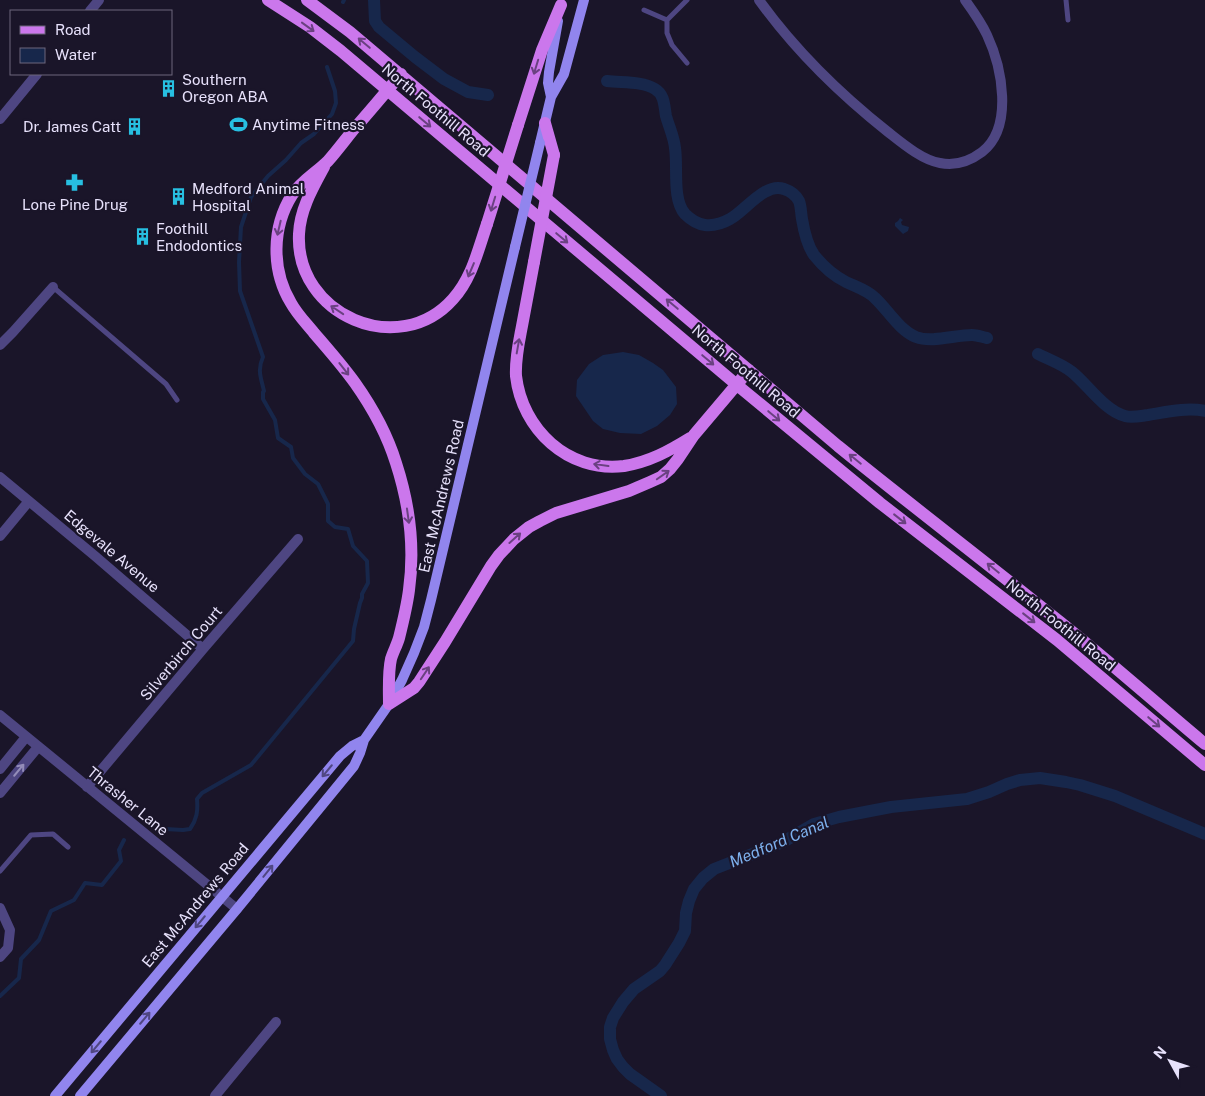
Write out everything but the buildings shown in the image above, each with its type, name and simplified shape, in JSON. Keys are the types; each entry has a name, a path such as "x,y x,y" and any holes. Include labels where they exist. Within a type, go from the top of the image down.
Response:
{"main road":[{"name":"North Foothill Road","path":"268,0 310,28 388,90 737,385 880,503 1057,640 1205,765"},
{"name":"North Foothill Road","path":"306,0 350,32 401,74 749,370 893,490 1062,624 1205,744"},
{"path":"584,0 564,74 551,96 545,123 554,155 517,354 516,373 519,392 534,426 545,438 558,449 572,457 598,465 630,465 648,460 672,449 694,435"},
{"path":"327,162 301,216 299,236 302,266 318,294 333,308 360,323 378,327 401,326 427,319 447,305 459,292 469,275 542,50 562,3"},
{"path":"551,96 548,83 549,72 562,3"},
{"path":"389,704 391,660 402,625 409,589 412,558 410,526 402,483 390,444 374,412 354,382 297,313 291,303 282,285 277,259 277,238 285,208 293,193 306,179 327,162 401,74"},
{"name":"East McAndrews Road","path":"80,1096 354,766 364,740 389,704 402,680 414,653 432,600 545,123"},
{"path":"389,704 414,688 419,682 446,642 491,566 514,539 529,527 548,517 629,491 661,477 670,469 694,435 749,370"},
{"name":"East McAndrews Road","path":"55,1096 340,756 352,746 364,740"}],"street":[{"path":"91,10 99,0"},
{"path":"759,0 808,60 843,93 898,140 920,155 939,163 958,163 974,158 988,147 998,129 1002,110 1001,83 996,59 988,36 965,0"},
{"path":"0,119 36,75"},
{"path":"0,345 53,287"},
{"name":"Edgevale Avenue","path":"0,477 203,649"},
{"path":"0,536 29,501"},
{"name":"Silverbirch Court","path":"87,787 298,539"},
{"name":"Thrasher Lane","path":"0,715 237,909"},
{"path":"0,769 26,738"},
{"path":"0,793 38,747"},
{"path":"0,908 10,930 8,948 0,957"},
{"path":"215,1096 276,1022"}],"lane":[{"path":"687,0 667,20 667,33 672,45 687,63"},
{"path":"1066,0 1068,20"},
{"path":"644,10 667,20"},
{"path":"53,287 166,384 177,400"},
{"path":"0,871 31,835 54,834 68,847"}],"water":[{"path":"900,218 903,220 901,222 902,225 909,227 908,231 903,234 895,226 895,223"},
{"path":"623,352 639,355 653,363 663,370 676,387 677,404 670,415 657,426 641,434 620,433 603,429 593,421 576,396 577,380 589,364 603,355"}],"waterway":[{"name":"Medford Canal","path":"374,0 375,21 379,27 444,79 468,92 488,95"},
{"path":"165,829 190,829 196,815 197,799 202,793 251,765 353,641 362,594 368,583 367,561 353,546 348,529 335,527 328,521 328,504 318,484 305,474 293,458 291,447 278,438 275,420 263,399 264,391 260,370 263,357 240,291 241,227 251,197 268,176 301,143 314,134 332,114 336,103 335,91 327,67"},
{"name":"Medford Canal","path":"607,81 650,86 661,94 673,136 678,200 685,214 692,220 705,225 721,223 736,215 763,193 777,188 784,189 795,195 799,201 806,238 817,259 837,277 872,295 904,330 922,339 965,335 987,338"},
{"name":"Medford Canal","path":"1038,354 1068,369 1111,409 1125,416 1136,417 1184,410 1205,411"},
{"name":"Medford Canal","path":"661,1096 630,1074 617,1059 610,1039 610,1027 623,1002 634,989 660,971 665,965 685,931 686,913 694,889 714,869 783,842 814,824 839,817 891,807 967,799 1020,780 1040,778 1080,785 1115,796 1205,834"},
{"path":"0,996 19,978 21,959 39,940 51,911 74,900 85,883 102,885 121,861 119,850 124,840"}],"place":[{"name":"Southern Oregon ABA","path":"168,88"},
{"name":"Anytime Fitness","path":"238,124"},
{"name":"Dr. James Catt","path":"135,126"},
{"name":"Lone Pine Drug","path":"75,183"},
{"name":"Medford Animal Hospital","path":"178,197"},
{"name":"Foothill Endodontics","path":"142,237"}]}
